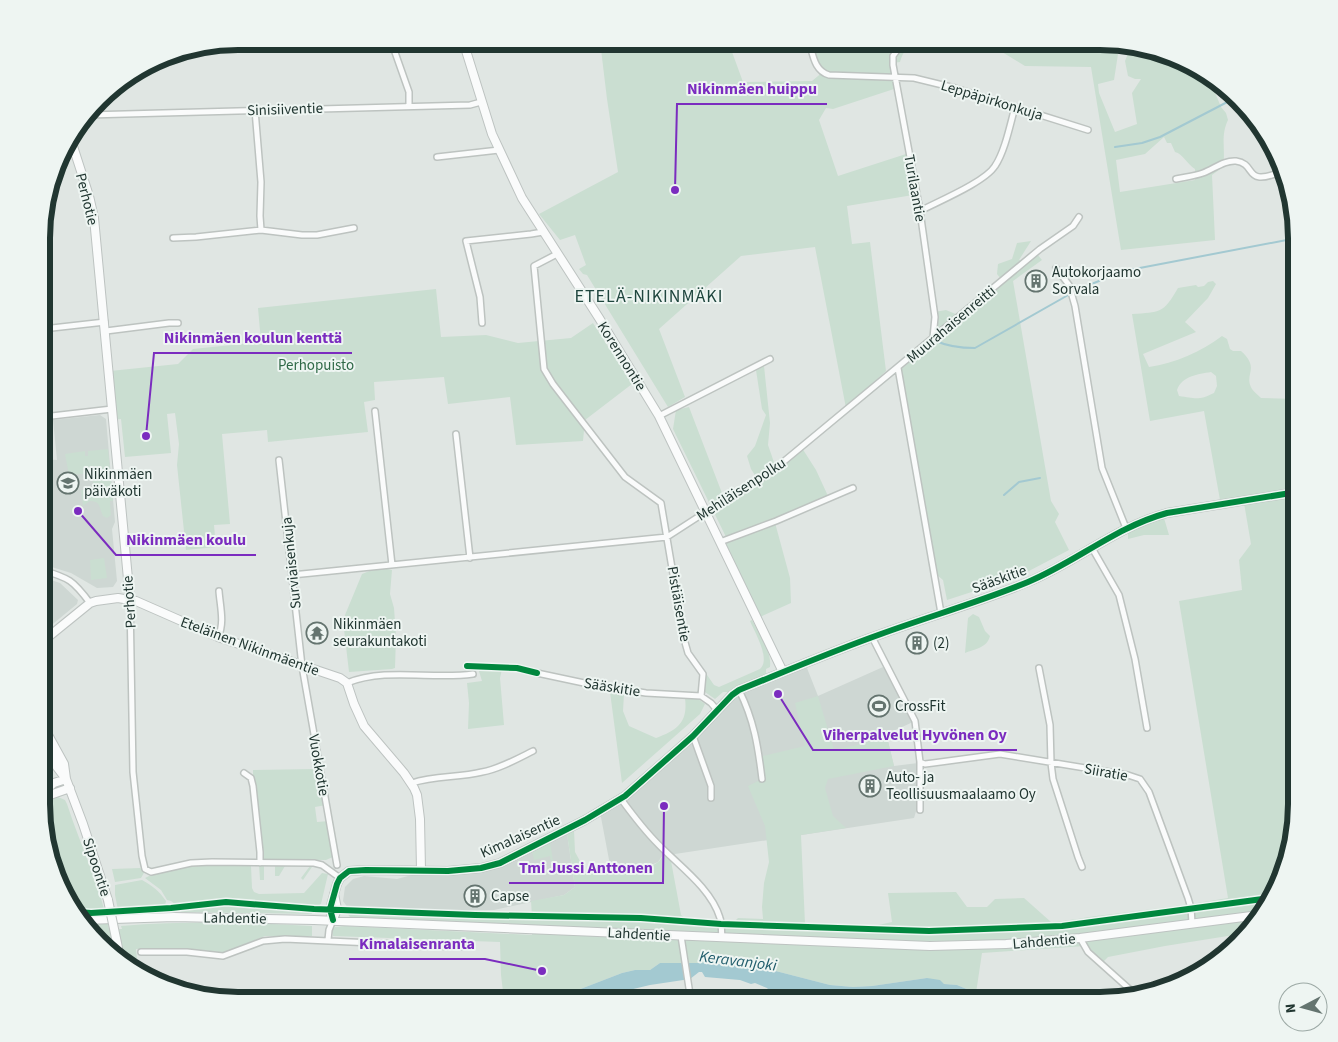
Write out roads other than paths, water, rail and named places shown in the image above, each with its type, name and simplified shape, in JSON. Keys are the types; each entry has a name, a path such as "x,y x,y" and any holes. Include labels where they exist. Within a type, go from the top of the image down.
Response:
{"street":[{"path":"394,50 409,92 409,105"},
{"name":"Korennontie","path":"466,50 499,150 524,203 599,318 659,416 783,672"},
{"name":"Leppäpirkonkuja","path":"812,50 818,68 822,73 829,75 921,79 956,88 1088,130"},
{"name":"Turilaantie","path":"897,50 893,56 895,78 920,211 935,317 933,338"},
{"name":"Sinisiiventie","path":"96,115 409,105 470,105 482,102"},
{"path":"920,211 973,184 989,173 996,165 1015,107"},
{"path":"255,110 261,182 261,230"},
{"name":"Perhotie","path":"73,147 93,212 105,327 130,600 133,772 145,869 151,872 198,863 314,863 322,865 340,878"},
{"path":"437,157 499,150"},
{"path":"1176,178 1204,173 1230,160 1239,161 1256,177 1262,178 1276,173"},
{"name":"Muurahaisenreitti","path":"941,613 898,368 1040,249 1073,226 1079,217"},
{"path":"173,238 196,238 261,230 302,236 332,233 354,228"},
{"path":"482,323 480,297 466,241 543,232"},
{"name":"Pistiäisentie","path":"557,254 534,266 544,369 553,384 625,477 661,503 684,639 688,653 703,674 702,696"},
{"path":"1056,268 1066,281 1074,298 1102,468 1126,528"},
{"path":"50,329 178,323"},
{"path":"659,416 770,358"},
{"name":"Mehiläisenpolku","path":"667,537 771,472 898,368"},
{"path":"50,416 112,409"},
{"path":"375,411 392,565"},
{"path":"456,434 470,558"},
{"name":"Surviaisenkuja","path":"279,460 302,666"},
{"path":"720,542 776,521 853,488"},
{"name":"Sääskitie","path":"717,710 739,690 872,637 1036,578 1063,565 1137,522 1167,512 1288,493"},
{"path":"292,575 667,537"},
{"path":"1092,548 1119,595 1135,659 1147,728"},
{"path":"50,573 67,578 75,584 90,604"},
{"path":"218,637 222,622 219,591"},
{"name":"Eteläinen Nikinmäentie","path":"50,636 90,604 96,601 118,598 130,600 218,637 347,682"},
{"path":"872,637 915,721 920,762 920,810"},
{"name":"Vuokkotie","path":"302,666 337,865"},
{"path":"1039,668 1050,725 1051,763 1059,797 1082,867"},
{"name":"Sääskitie","path":"537,673 584,684 646,693 702,696"},
{"path":"421,870 420,819 417,796 412,783 364,726 347,682 359,678 399,674 446,676 473,674"},
{"path":"739,690 755,729 762,779"},
{"path":"702,696 717,710"},
{"name":"Kimalaisentie","path":"340,878 349,871 357,870 469,870 500,863 585,820 621,799 693,736 717,710"},
{"path":"693,736 711,786 711,798"},
{"name":"Sipoontie","path":"50,739 64,764 66,778 108,900 118,948"},
{"path":"412,783 430,778 483,772 533,751"},
{"name":"Siiratie","path":"920,762 933,764 1000,754 1140,779 1148,792 1188,898 1192,923"},
{"name":"Sipoontie","path":"50,755 56,767 66,778"},
{"path":"244,773 250,778 253,786 260,862"},
{"path":"50,787 66,778"},
{"path":"50,795 70,788"},
{"path":"621,799 658,844 680,863 707,894 721,919 722,937"},
{"path":"328,940 333,920 330,909 340,878"},
{"name":"Lahdentie","path":"91,920 174,917 333,920 930,946 989,945 1080,938 1250,916"},
{"name":"Lahdentie","path":"93,923 108,920"},
{"path":"681,936 689,992"},
{"path":"1080,938 1088,952 1129,989"},
{"path":"141,952 187,952 223,956 263,941 285,939 460,947"}],"water":[{"path":"707,959 714,959 718,964 745,963 830,985 853,987 927,978 940,980 944,984 957,985 974,992 771,992 767,988 755,983 705,977 702,972 699,972 690,979 650,985 623,992 573,992 622,973 635,970 650,970 660,963 702,963"}],"waterway":[{"path":"1115,147 1142,143 1160,137 1229,101"},
{"path":"1074,291 1124,271 1288,240"},
{"path":"931,345 936,341 955,347 975,348 1070,294"},
{"path":"1004,495 1019,482 1040,478"}],"place":[{"name":"Nikinmäen huippu","path":"675,190"},
{"name":"Autokorjaamo Sorvala","path":"1036,281"},
{"name":"Nikinmäen koulun kenttä","path":"146,436"},
{"name":"Nikinmäen päiväkoti","path":"68,483"},
{"name":"Nikinmäen koulu","path":"78,511"},
{"name":"Nikinmäen seurakuntakoti","path":"317,633"},
{"name":"(2)","path":"917,643"},
{"name":"Viherpalvelut Hyvönen Oy","path":"778,694"},
{"name":"CrossFit","path":"879,706"},
{"name":"Auto- ja Teollisuusmaalaamo Oy","path":"870,786"},
{"name":"Tmi Jussi Anttonen","path":"664,806"},
{"name":"Capse","path":"475,896"},
{"name":"Kimalaisenranta","path":"542,971"}],"district":[{"name":"ETELÄ-NIKINMÄKI","path":"649,296"}],"park label":[{"name":"Perhopuisto","path":"316,365"}],"water label":[{"name":"Keravanjoki","path":"738,960"}]}
